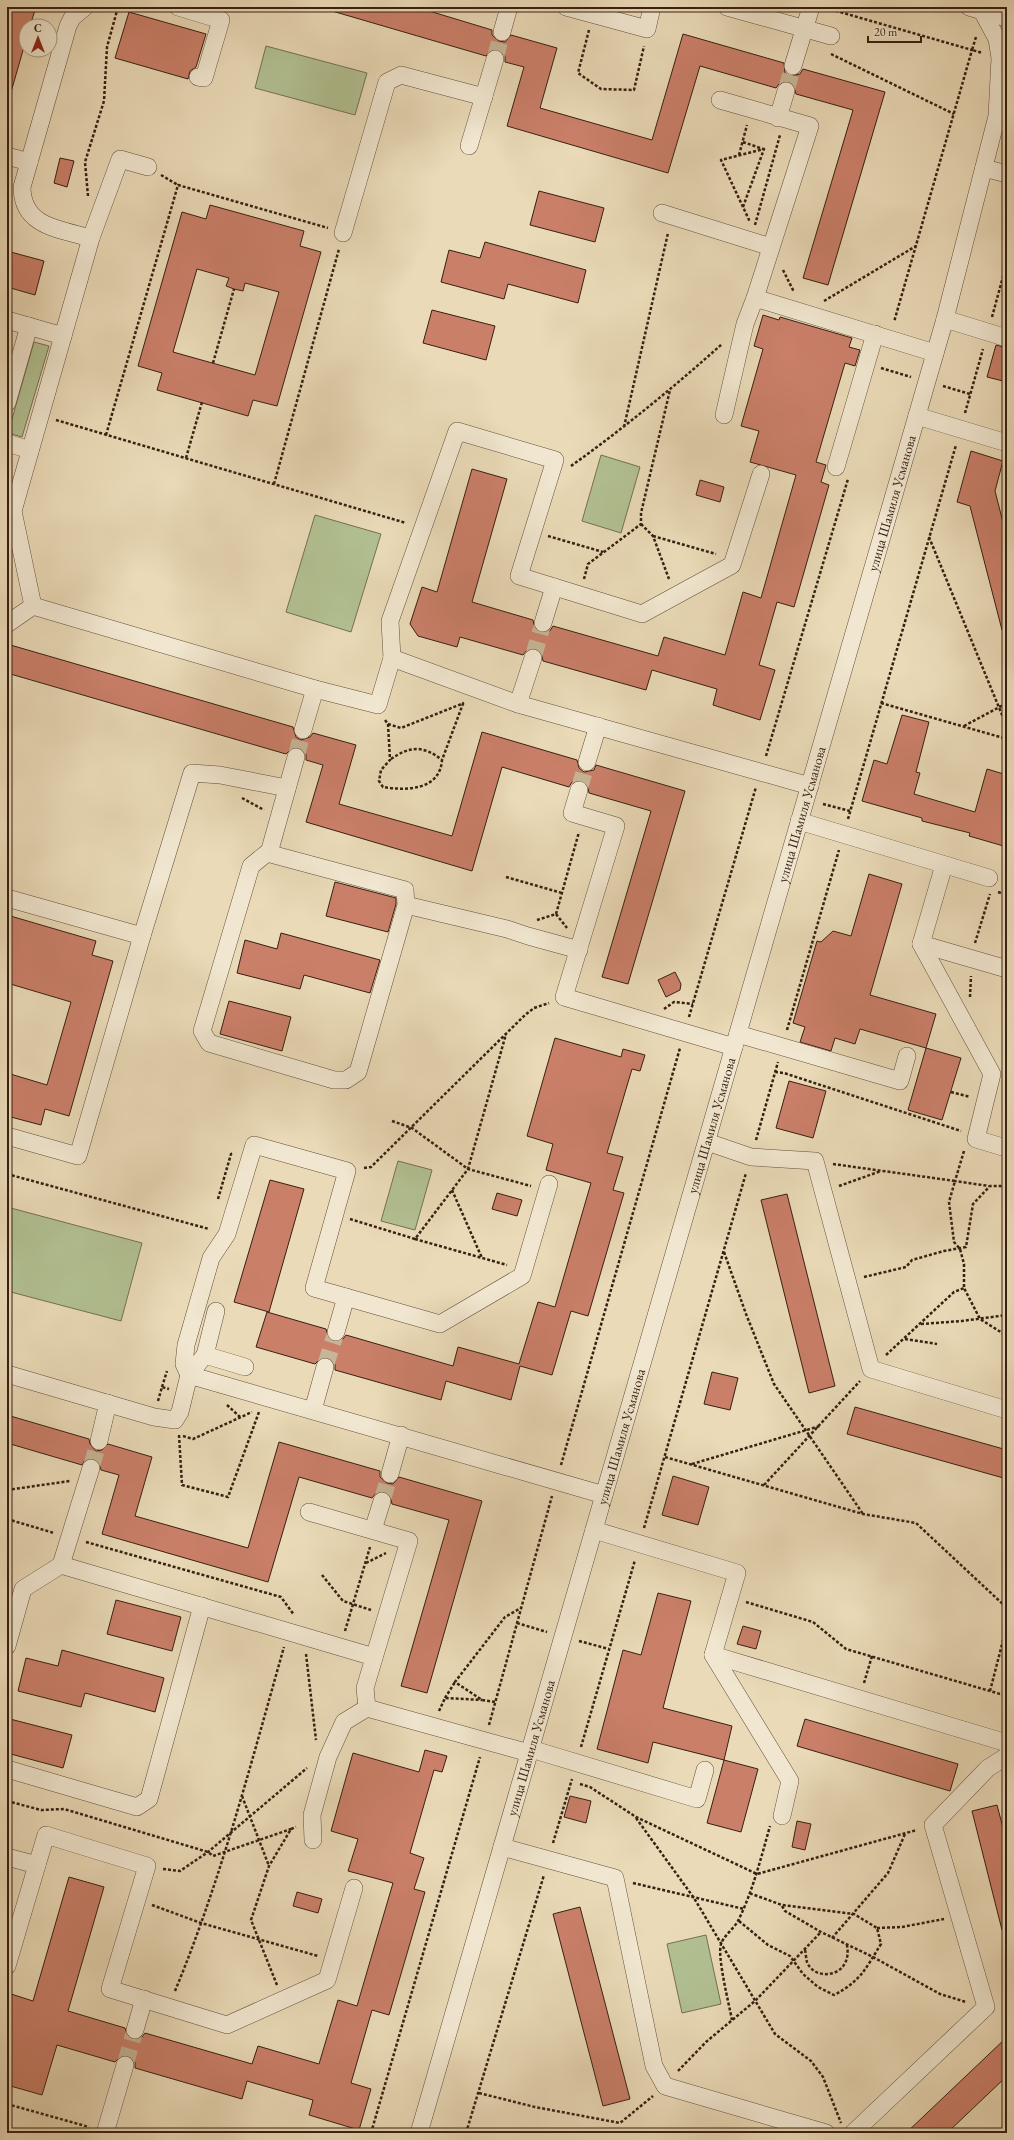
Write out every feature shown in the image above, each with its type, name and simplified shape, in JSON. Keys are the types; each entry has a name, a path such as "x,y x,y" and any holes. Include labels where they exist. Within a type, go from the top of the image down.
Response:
{"street":[{"path":"85,7 72,18 68,26 22,187 22,199 26,209 35,219 45,224 91,238"},
{"path":"178,7 221,20 204,78 198,77"},
{"path":"502,32 509,7"},
{"path":"566,7 594,11 647,30 652,7"},
{"path":"727,7 831,36"},
{"path":"793,66 811,7"},
{"path":"976,9 1007,18"},
{"name":"улица Шамиля Усманова","path":"419,2133 945,319 997,116 1000,66 997,39 976,9"},
{"path":"469,146 495,59"},
{"path":"343,233 387,82 402,75 484,97"},
{"path":"781,119 786,91"},
{"name":"улица Шамиля Усманова","path":"997,116 1007,97"},
{"path":"720,100 781,119 810,126 755,298 745,324 724,415"},
{"path":"7,156 29,162"},
{"path":"33,606 10,510 30,450 91,238 120,159 148,167"},
{"path":"984,168 1007,174"},
{"path":"667,214 771,247"},
{"path":"755,298 935,353"},
{"path":"945,319 1007,338"},
{"path":"7,320 63,336"},
{"path":"7,403 29,326"},
{"path":"836,467 875,334"},
{"path":"917,416 1007,443"},
{"path":"33,606 315,690 378,705 392,658 390,621 457,431 555,460 519,576 642,614 732,565 761,474"},
{"path":"7,443 30,450"},
{"path":"544,623 554,587"},
{"path":"7,624 33,606"},
{"path":"392,658 518,704 810,786"},
{"path":"518,704 533,658"},
{"path":"303,730 315,690"},
{"path":"587,762 598,726"},
{"path":"269,853 296,757"},
{"path":"7,1136 78,1156 142,936 192,772 220,775 287,788"},
{"path":"579,790 572,813 616,826 564,997 658,1024 736,1040 782,1047 900,1081 907,1056"},
{"path":"799,821 989,878"},
{"path":"267,853 405,890 406,905 358,1072 346,1080 334,1080 209,1043 202,1031 251,866 267,853"},
{"path":"944,865 920,944 992,1074 973,1135 976,1139 1006,1148"},
{"path":"7,898 142,936"},
{"path":"406,905 507,928 528,936 579,950"},
{"path":"920,944 1007,969"},
{"path":"707,1142 751,1157 815,1161 871,1369 1007,1410"},
{"path":"548,1187 522,1276 440,1324 314,1288 348,1171 254,1145 227,1234 211,1258 186,1345 184,1364 189,1374 401,1435 604,1496"},
{"path":"336,1332 346,1297"},
{"path":"7,1374 154,1417 175,1420 180,1412 189,1374 205,1355 216,1311"},
{"path":"205,1355 244,1367"},
{"path":"313,1410 325,1367"},
{"path":"99,1441 108,1403"},
{"path":"390,1474 401,1435"},
{"path":"7,1646 24,1589 61,1565 90,1473"},
{"path":"374,1531 382,1501"},
{"path":"310,1512 409,1541 365,1688 367,1708"},
{"path":"594,1530 737,1573 713,1655 790,1781 782,1816"},
{"path":"61,1565 202,1606 296,1629 374,1657"},
{"path":"7,1769 137,1807 149,1799 202,1606"},
{"path":"713,1655 1007,1743"},
{"path":"313,1840 312,1822 323,1758 344,1722 367,1708 432,1727 576,1762 697,1799 705,1770"},
{"path":"848,2130 986,2007 933,1825 988,1768 1007,1756"},
{"path":"7,1966 46,1835 147,1866 110,1989 227,2025 327,1980 354,1888"},
{"path":"502,1847 615,1878 654,2066 665,2086 826,2133"},
{"path":"7,1857 37,1865"},
{"path":"135,2030 144,2000"},
{"path":"105,2132 125,2065"}],"path":[{"path":"88,200 85,162 104,101 108,47 118,7"},
{"path":"594,11 578,73 601,89 634,90 647,30"},
{"path":"972,50 978,31"},
{"path":"831,36 830,54 954,114"},
{"path":"739,155 751,110"},
{"path":"764,149 721,160 754,230 781,119"},
{"path":"743,142 764,149"},
{"path":"743,207 764,149"},
{"path":"106,435 178,185 343,233 274,484"},
{"path":"624,427 667,214"},
{"path":"771,247 804,312 916,246"},
{"path":"466,2133 548,1860 640,1544 1007,262"},
{"path":"213,363 234,289"},
{"path":"548,483 624,427 670,390 745,324"},
{"path":"579,595 588,564 641,524 642,513 670,390"},
{"path":"186,458 202,402"},
{"path":"72,425 422,528"},
{"path":"641,524 653,536 675,596"},
{"path":"533,531 603,553"},
{"path":"653,536 734,560"},
{"path":"929,536 1007,727"},
{"path":"442,760 431,752 414,749 401,752 390,760 381,770 379,781 383,787 396,789 415,788 433,780 441,770 442,760 470,686"},
{"path":"388,724 401,728 464,703"},
{"path":"881,703 1007,739"},
{"path":"964,726 1007,703"},
{"path":"378,705 388,724 390,760"},
{"path":"535,920 556,914 583,816"},
{"path":"506,877 562,893"},
{"path":"348,1171 371,1167 534,1008 564,997"},
{"path":"658,1024 664,1008 674,1002 693,1004"},
{"path":"415,1239 468,1169 506,1034"},
{"path":"775,1072 784,1073 973,1135 955,1180 949,1202 954,1242 960,1249 964,1264 964,1288 980,1319 1007,1336"},
{"path":"392,1121 412,1128 468,1169 548,1187"},
{"path":"815,1161 990,1186 1007,1187"},
{"path":"823,1192 883,1170"},
{"path":"7,1174 227,1234"},
{"path":"1001,1186 1007,1182"},
{"path":"847,1281 906,1267 912,1260 944,1251 966,1247 973,1204 990,1186"},
{"path":"452,1190 482,1258"},
{"path":"335,1215 482,1258 524,1268"},
{"path":"724,1251 746,1314 774,1384 863,1514"},
{"path":"764,1485 811,1436 871,1369 954,1292 964,1288"},
{"path":"920,1324 980,1319 1007,1315"},
{"path":"904,1339 937,1344"},
{"path":"261,1408 228,1497 182,1485 179,1434 193,1439 261,1408"},
{"path":"691,1464 820,1426"},
{"path":"665,1457 863,1514 916,1524 1007,1608"},
{"path":"7,1490 90,1473"},
{"path":"7,1519 281,1597 296,1629 323,1758 250,1816 208,1852 180,1871 147,1866"},
{"path":"340,1646 374,1531"},
{"path":"322,1575 342,1601 387,1615"},
{"path":"730,1597 813,1622 846,1649 1007,1696"},
{"path":"432,1727 445,1698 455,1682 505,1617 521,1607"},
{"path":"990,1691 1007,1625"},
{"path":"169,2007 201,1923 241,1795 296,1629"},
{"path":"860,1698 872,1656"},
{"path":"455,1682 482,1700"},
{"path":"445,1698 495,1702"},
{"path":"571,1780 590,1787 636,1817 757,1874 933,1825"},
{"path":"241,1795 269,1866"},
{"path":"7,1801 41,1810 64,1809 208,1852 214,1856 312,1822"},
{"path":"732,2020 721,1959 721,1944 739,1921 757,1874 771,1823 782,1816"},
{"path":"636,1817 694,1898 775,2034 811,2061 823,2077 848,2130"},
{"path":"283,2000 257,1939 251,1920 269,1866 290,1829"},
{"path":"832,1938 888,1873 905,1834"},
{"path":"615,1878 694,1898 744,1908"},
{"path":"749,1894 782,1905 854,1914 877,1928 902,1927 959,1916"},
{"path":"137,1900 201,1923 332,1960"},
{"path":"782,1905 785,1911 832,1938 872,1957 940,1994 986,2007"},
{"path":"739,1921 768,1945 790,1956 803,1974 818,1987 834,1995 849,1988 862,1975 881,1944 877,1928"},
{"path":"805,1949 807,1963 815,1971 826,1975 837,1972 845,1964 847,1945"},
{"path":"7,2104 105,2132"}],"green space":[{"path":"266,46 367,73 355,115 255,88"},
{"path":"34,342 49,346 22,437 8,433"},
{"path":"601,455 640,467 621,533 582,521"},
{"path":"315,515 381,534 351,632 286,612"},
{"path":"398,1161 432,1170 415,1230 381,1221"},
{"path":"7,1207 142,1243 121,1321 7,1291"},
{"path":"706,1935 721,2004 682,2013 667,1944"}],"building":[{"path":"7,7 36,7 33,18 18,18 18,58 21,58 11,92 7,92"},
{"path":"332,7 416,7 492,30 492,35 499,41 505,42 511,35 557,48 540,108 652,140 683,34 784,63 785,73 790,76 800,74 803,69 885,92 828,285 803,278 853,110 796,94 793,84 788,81 779,84 776,88 700,66 668,173 507,126 524,67 505,62 505,56 498,50 492,49 486,56 332,11"},
{"path":"129,12 206,34 196,67 190,71 188,79 115,58"},
{"path":"60,158 74,161 67,187 54,183"},
{"path":"539,191 604,208 595,242 530,225"},
{"path":"210,205 304,231 300,246 321,252 277,406 253,400 248,416 157,390 162,373 138,366 182,212 206,219","holes":["197,269 229,278 226,286 234,289 243,291 245,283 279,292 255,375 173,352"]},
{"path":"485,242 586,270 578,303 508,284 504,299 441,282 449,250 480,258"},
{"path":"7,251 44,261 35,295 7,287"},
{"path":"432,310 495,326 486,360 423,343"},
{"path":"763,315 779,320 780,317 852,338 849,347 860,350 855,366 845,363 816,462 826,465 821,482 829,485 794,607 777,602 759,665 775,670 760,720 713,705 717,689 652,670 646,690 543,661 541,652 536,648 527,650 523,655 460,637 457,647 418,636 410,624 422,587 437,592 472,469 507,479 472,602 533,620 535,630 540,633 550,631 553,626 658,656 664,637 725,655 743,592 761,598 796,475 750,462 759,431 741,426 763,349 754,346"},
{"path":"996,345 1007,348 1007,382 987,377"},
{"path":"971,451 1003,461 995,491 1007,538 1007,629 1002,630 970,506 957,502"},
{"path":"700,480 724,487 720,502 696,495"},
{"path":"7,644 293,727 296,737 301,740 310,737 313,733 356,745 339,804 452,836 482,732 577,760 579,768 584,772 594,770 596,765 685,791 628,984 602,977 651,811 589,793 587,783 582,780 572,782 569,787 502,767 472,871 306,822 323,765 306,760 306,754 299,748 293,747 286,754 7,673"},
{"path":"902,715 929,722 916,772 920,773 914,794 975,812 987,769 1007,775 1007,847 969,836 970,833 922,821 922,818 862,801 874,760 887,764"},
{"path":"869,874 902,884 870,995 936,1014 926,1048 860,1029 855,1044 835,1038 831,1051 800,1042 805,1027 793,1023 817,941 821,942 833,931 851,936"},
{"path":"335,882 396,898 396,904 388,932 326,916"},
{"path":"7,915 96,941 92,955 113,961 69,1116 45,1109 41,1125 7,1116 7,1073 47,1085 71,1002 7,983"},
{"path":"281,933 380,960 370,993 304,975 300,989 237,973 245,940 277,949"},
{"path":"675,972 681,984 680,990 666,997 658,980"},
{"path":"229,1001 291,1017 282,1051 220,1034"},
{"path":"555,1038 621,1057 623,1049 645,1055 640,1071 632,1069 607,1153 623,1157 613,1190 624,1193 588,1316 571,1311 552,1375 520,1366 511,1400 446,1381 441,1400 335,1370 335,1364 328,1358 322,1357 315,1364 256,1347 267,1312 326,1329 329,1339 334,1342 343,1339 346,1335 453,1366 458,1347 519,1364 538,1302 555,1307 591,1183 546,1170 553,1144 527,1136"},
{"path":"926,1048 961,1058 942,1120 908,1110"},
{"path":"789,1081 826,1091 813,1138 776,1128"},
{"path":"270,1180 304,1189 269,1312 234,1302"},
{"path":"497,1193 522,1200 517,1216 492,1209"},
{"path":"787,1194 835,1386 809,1393 761,1200"},
{"path":"712,1372 738,1378 730,1410 704,1404"},
{"path":"855,1407 1007,1450 1007,1479 847,1434"},
{"path":"7,1415 89,1439 90,1444 96,1451 102,1450 108,1444 152,1457 135,1516 248,1548 279,1442 380,1471 380,1477 387,1483 393,1484 399,1477 482,1501 427,1693 401,1686 449,1520 392,1504 390,1495 385,1491 376,1493 372,1498 299,1477 268,1582 102,1534 119,1475 101,1470 99,1462 94,1458 85,1460 82,1465 7,1443"},
{"path":"673,1476 709,1487 698,1525 662,1515"},
{"path":"658,1593 691,1601 663,1708 732,1726 724,1760 653,1742 648,1763 597,1749 623,1650 641,1655"},
{"path":"116,1600 181,1617 172,1651 107,1634"},
{"path":"743,1626 761,1631 756,1649 737,1644"},
{"path":"62,1650 164,1678 155,1712 85,1693 81,1707 18,1691 26,1658 58,1666"},
{"path":"10,1719 72,1735 63,1768 7,1753 7,1728"},
{"path":"805,1719 958,1764 950,1791 797,1746"},
{"path":"425,1750 447,1756 442,1772 434,1770 410,1853 424,1858 414,1889 425,1892 389,2015 372,2010 351,2083 371,2089 359,2130 309,2115 313,2100 247,2081 242,2099 135,2068 135,2062 128,2056 122,2055 115,2062 57,2045 42,2095 7,2085 7,2007 11,1994 33,2001 69,1877 104,1887 68,2011 125,2028 128,2037 133,2040 142,2037 145,2033 252,2064 258,2046 319,2064 338,2000 357,2006 393,1883 348,1871 358,1839 331,1831 353,1753 419,1772"},
{"path":"724,1760 758,1769 741,1832 707,1823"},
{"path":"570,1796 591,1801 586,1823 564,1817"},
{"path":"997,1805 1007,1843 1007,1930 1002,1930 972,1811"},
{"path":"797,1821 811,1824 805,1850 792,1847"},
{"path":"297,1892 322,1899 318,1913 293,1906"},
{"path":"580,1907 630,2099 603,2106 553,1914"},
{"path":"1007,2037 1007,2076 947,2133 906,2133"}],"tunnel":[{"path":"495,59 502,32"},
{"path":"786,91 793,66"},
{"path":"533,658 543,623"},
{"path":"296,757 303,730"},
{"path":"579,790 587,762"},
{"path":"325,1367 336,1332"},
{"path":"91,1468 99,1441"},
{"path":"382,1501 390,1474"},
{"path":"125,2065 135,2030"}]}
